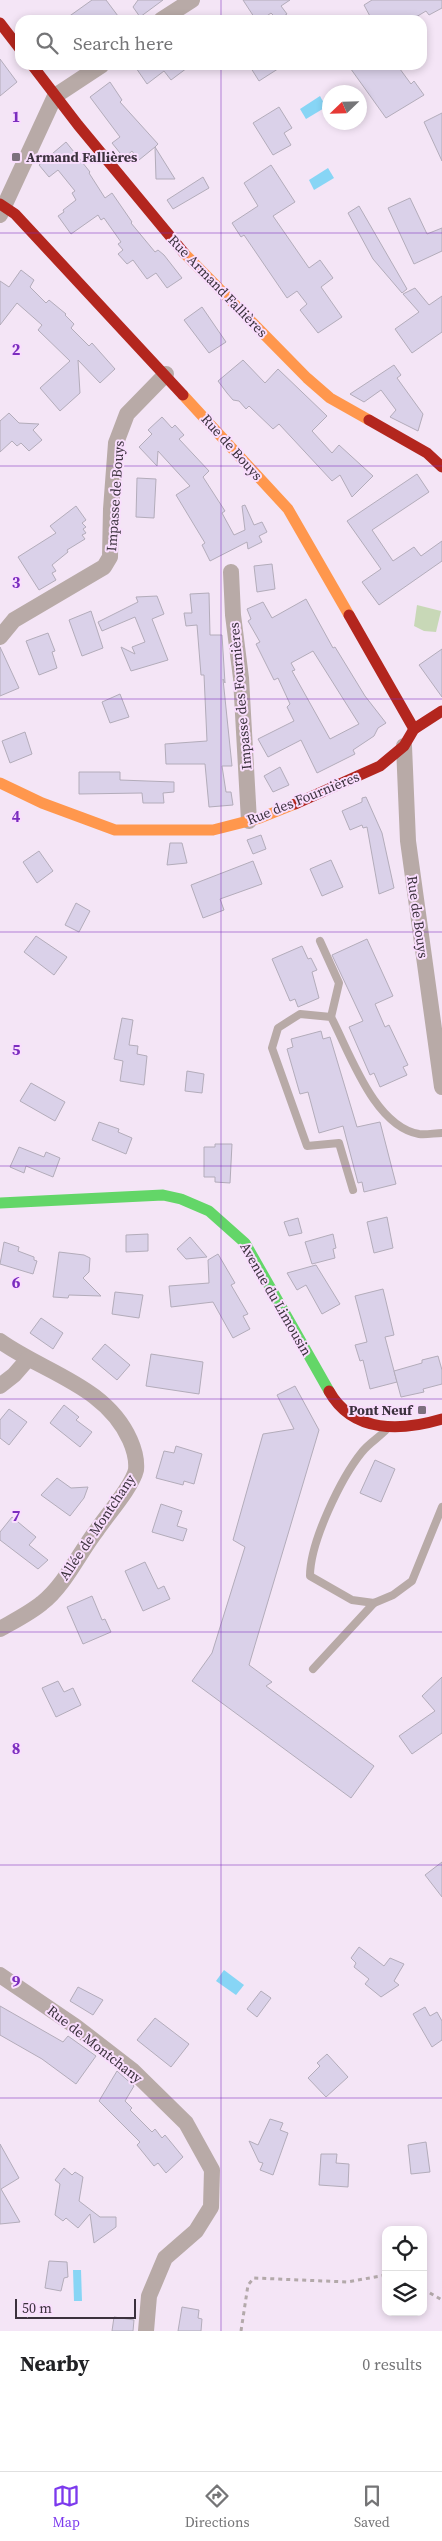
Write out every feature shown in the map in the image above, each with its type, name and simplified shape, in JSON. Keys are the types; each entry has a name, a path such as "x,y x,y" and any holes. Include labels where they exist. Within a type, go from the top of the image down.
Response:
{"street":[{"path":"170,15 192,0"},
{"path":"0,23 15,42"},
{"name":"Rue Armand Fallières","path":"36,70 190,261 307,378 330,398 421,449 442,467"},
{"path":"1,209 56,96 95,70"},
{"name":"Rue de Bouys","path":"1,209 14,214 40,240 166,374 288,509 414,729"},
{"name":"Impasse de Bouys","path":"0,637 14,620 104,567 110,557 110,509 116,443 127,414 166,374"},
{"name":"Impasse des Fournières","path":"231,572 232,615 241,678 249,821"},
{"name":"Rue des Fournières","path":"0,783 50,806 115,830 213,830 249,821 337,788 380,766 404,746 414,729 442,711"},
{"name":"Rue de Bouys","path":"404,746 408,841 442,1087"},
{"name":"Avenue du Limousin","path":"0,1203 163,1195 181,1199 209,1211 245,1243 333,1398 359,1421 371,1426 388,1429 416,1427 442,1419"},
{"name":"Allée de Montchany","path":"0,1341 28,1359 84,1388 110,1409 129,1439 135,1453 136,1470 112,1509 55,1590 42,1603 0,1629"},
{"path":"0,1386 14,1375 28,1359"},
{"name":"Rue de Montchany","path":"0,1975 75,2026 132,2070 186,2123 212,2170 211,2207 196,2232 165,2258 149,2296 146,2331"}],"lane":[{"path":"320,941 340,983 332,1017 374,1102 393,1123 419,1134 442,1133"},
{"path":"332,1017 300,1014 278,1028 272,1048 307,1146 339,1144 353,1190"},
{"path":"374,1603 352,1600 310,1576 310,1563 330,1508 347,1473 363,1450 388,1429"},
{"path":"313,1669 374,1603 393,1595 412,1581 442,1506"}],"path":[{"path":"241,2331 248,2285 254,2278 347,2282 382,2276"},
{"path":"427,2291 442,2300"}],"green space":[{"path":"417,605 441,611 436,632 424,631 414,626"}],"water":[{"path":"320,96 322,100 322,109 306,119 300,109"},
{"path":"328,168 334,178 314,190 309,180"},
{"path":"224,1970 244,1985 236,1995 216,1981"},
{"path":"73,2270 81,2270 82,2301 74,2301"}],"building":[{"path":"92,0 106,0 117,15 71,15"},
{"path":"138,0 163,0 143,15 139,15 133,7"},
{"path":"243,0 290,0 281,6 287,14 286,15 273,15 271,13 268,15 253,15"},
{"path":"372,0 442,0 442,8 429,15 426,11 419,15 369,15 364,5"},
{"path":"0,59 17,82 0,96"},
{"path":"137,70 184,70 171,80 164,71 147,84"},
{"path":"252,70 276,70 259,81"},
{"path":"352,70 401,70 411,84 414,81 424,95 386,118 367,92 367,85 362,85"},
{"path":"110,82 122,100 120,102 158,144 139,160 132,151 124,158 112,143 120,137 90,97"},
{"path":"279,107 292,128 284,133 291,145 273,155 253,123"},
{"path":"442,113 442,161 424,122"},
{"path":"66,142 90,172 105,198 112,193 131,223 155,252 158,250 164,255 182,278 167,288 156,273 147,279 133,260 127,264 118,254 123,250 118,244 121,242 104,218 101,220 98,215 71,234 58,216 76,200 72,193 75,191 58,170 49,177 39,165"},
{"path":"155,147 175,179 156,179"},
{"path":"271,165 295,202 273,216 309,268 320,260 333,278 321,287 342,317 318,333 300,310 307,304 297,291 287,298 244,235 241,237 232,223 258,206 244,183"},
{"path":"203,177 209,188 173,209 167,200"},
{"path":"410,198 427,234 442,228 442,251 414,264 388,208"},
{"path":"359,206 407,289 402,293 373,259 348,213"},
{"path":"21,270 34,280 30,287 46,303 49,300 66,314 74,324 71,328 89,346 92,343 115,369 100,383 78,360 80,393 60,411 40,388 70,361 38,330 42,325 17,303 0,325 0,281 9,287"},
{"path":"415,288 429,305 442,296 442,332 412,353 395,329 419,312 403,294"},
{"path":"202,307 226,342 209,353 184,320"},
{"path":"243,360 265,383 278,369 327,416 312,431 332,453 339,445 373,476 352,497 340,475 332,481 279,424 273,429 249,406 246,409 239,401 233,400 227,393 218,381"},
{"path":"394,365 401,375 397,378 423,414 418,431 390,417 396,410 381,390 364,402 350,394"},
{"path":"9,413 19,423 39,424 33,430 42,440 29,451 21,443 17,446 12,441 0,452 0,421"},
{"path":"162,417 172,428 175,425 184,435 179,439 209,471 203,477 225,511 222,513 234,535 245,530 242,506 245,505 254,525 262,522 267,532 259,536 262,542 248,549 247,542 210,561 202,545 205,543 176,495 190,486 158,451 157,466 139,447 152,434 148,430"},
{"path":"417,474 429,492 372,530 393,561 414,547 421,556 442,541 442,561 379,605 362,582 381,569 347,521"},
{"path":"137,478 156,479 154,518 136,517"},
{"path":"76,506 86,520 82,523 86,527 83,529 86,533 82,535 85,539 67,550 68,552 52,565 56,571 52,573 56,580 39,590 18,557 56,533 50,526"},
{"path":"272,564 275,589 257,592 254,566"},
{"path":"209,593 210,635 222,635 225,683 223,679 232,766 222,766 226,792 231,792 233,805 209,807 205,764 166,764 165,744 207,741 204,675 201,675 197,625 186,626 184,613 192,613 190,594"},
{"path":"157,596 164,614 152,619 168,660 131,671 121,647 135,654 132,647 145,642 135,617 102,631 98,622 138,602 136,597"},
{"path":"306,599 333,648 335,647 365,696 386,723 378,728 374,736 353,750 355,754 317,773 301,740 268,757 258,739 294,721 287,707 290,704 278,678 274,680 256,644 260,642 248,621 251,619 247,609 263,602 272,618","holes":["313,651 359,724 330,739 292,671 295,670 291,663"]},
{"path":"91,611 103,648 82,656 69,620"},
{"path":"48,633 55,651 52,652 57,668 39,675 26,641"},
{"path":"0,647 19,688 0,696"},
{"path":"442,649 442,697 419,665"},
{"path":"120,694 129,717 110,723 102,702"},
{"path":"25,732 32,754 10,763 2,741"},
{"path":"280,767 289,785 273,792 264,776"},
{"path":"79,772 120,772 120,780 174,782 174,792 163,793 164,803 143,803 142,793 79,794"},
{"path":"366,797 382,833 394,888 379,894 367,827 363,828 362,825 350,830 342,811 362,802 362,798"},
{"path":"261,835 266,849 253,854 247,840"},
{"path":"170,843 182,843 187,863 167,865"},
{"path":"39,851 53,871 37,883 23,862"},
{"path":"331,860 343,887 322,896 310,869"},
{"path":"253,861 262,884 220,899 224,910 203,918 191,885"},
{"path":"76,903 90,911 79,932 65,925"},
{"path":"36,936 67,957 54,975 24,952"},
{"path":"367,939 393,996 375,1004 385,1027 389,1025 408,1065 403,1067 407,1075 380,1087 374,1073 370,1075 349,1027 363,1021 332,955"},
{"path":"302,946 308,959 311,958 317,970 312,972 319,998 298,1007 295,999 290,1001 272,959"},
{"path":"122,1018 133,1020 129,1045 138,1046 137,1054 147,1056 144,1085 120,1081 123,1061 114,1059"},
{"path":"321,1031 323,1039 330,1037 357,1127 380,1122 396,1184 364,1192 362,1182 358,1183 343,1126 319,1133 308,1092 300,1094 287,1049 293,1047 291,1039"},
{"path":"187,1071 204,1074 202,1093 185,1091"},
{"path":"31,1083 65,1102 55,1121 20,1101"},
{"path":"99,1122 119,1129 118,1132 132,1138 126,1154 92,1140"},
{"path":"215,1144 232,1144 230,1183 215,1182 215,1177 204,1177 204,1147 215,1147"},
{"path":"19,1147 44,1157 46,1152 60,1158 53,1177 26,1166 24,1173 10,1167"},
{"path":"387,1217 393,1248 374,1253 367,1222"},
{"path":"298,1218 302,1233 289,1236 284,1222"},
{"path":"148,1234 148,1251 126,1252 126,1235"},
{"path":"333,1234 336,1248 333,1249 335,1258 312,1264 305,1242"},
{"path":"190,1237 207,1257 186,1259 177,1249"},
{"path":"4,1242 19,1247 18,1251 34,1257 34,1260 37,1261 33,1274 0,1264"},
{"path":"59,1252 84,1255 90,1258 89,1272 83,1278 101,1296 69,1295 68,1298 53,1297"},
{"path":"218,1254 235,1283 231,1285 248,1314 243,1316 250,1329 233,1338 213,1302 171,1307 169,1286 209,1283 208,1260"},
{"path":"316,1265 340,1304 322,1314 306,1285 297,1290 287,1273"},
{"path":"383,1289 394,1335 385,1337 397,1382 370,1389 363,1360 360,1361 355,1345 367,1342 355,1296"},
{"path":"115,1292 143,1295 139,1318 112,1314"},
{"path":"41,1318 63,1333 53,1349 30,1333"},
{"path":"105,1344 130,1365 117,1380 92,1359"},
{"path":"151,1354 203,1362 199,1394 146,1386"},
{"path":"438,1356 442,1370 442,1384 423,1389 424,1392 401,1397 394,1371"},
{"path":"295,1386 319,1430 249,1665 272,1682 266,1686 374,1766 351,1798 192,1681 212,1653 245,1547 233,1540 263,1434 294,1429 277,1395"},
{"path":"64,1405 79,1417 76,1420 92,1432 80,1447 50,1423"},
{"path":"9,1409 27,1422 9,1445 0,1438 0,1420"},
{"path":"176,1446 202,1454 194,1484 184,1481 183,1485 156,1478 164,1451 174,1453"},
{"path":"375,1460 395,1469 381,1502 360,1493"},
{"path":"57,1478 71,1488 88,1487 84,1498 70,1516 41,1495"},
{"path":"161,1504 182,1511 177,1526 187,1529 183,1541 152,1532"},
{"path":"12,1517 36,1537 29,1545 48,1560 38,1569 0,1540 0,1532"},
{"path":"145,1562 158,1589 164,1586 170,1599 143,1611 125,1571"},
{"path":"92,1596 102,1620 105,1619 111,1632 83,1644 67,1607"},
{"path":"442,1677 442,1733 412,1754 399,1736 435,1711 422,1696"},
{"path":"58,1681 64,1692 73,1688 81,1705 56,1717 42,1688"},
{"path":"442,1862 442,1897 425,1875"},
{"path":"359,1947 384,1966 390,1958 404,1964 394,1981 399,1985 381,1997 365,1984 369,1979 354,1967 356,1963 351,1958"},
{"path":"78,1987 103,2000 93,2015 70,2001"},
{"path":"261,1991 271,1998 257,2017 247,2009"},
{"path":"0,2006 63,2042 68,2036 96,2056 76,2084 42,2059 0,2035"},
{"path":"425,2007 430,2016 437,2012 442,2021 442,2040 432,2047 413,2014"},
{"path":"155,2018 189,2044 171,2067 137,2040"},
{"path":"327,2054 348,2077 326,2097 308,2078 320,2066 317,2063"},
{"path":"117,2071 134,2086 125,2101 132,2108 130,2110 152,2132 155,2129 162,2138 165,2135 183,2157 166,2173 158,2163 154,2166 137,2145 140,2142 99,2101"},
{"path":"270,2119 283,2123 280,2130 288,2133 273,2175 260,2170 263,2163 259,2162 249,2141 258,2145"},
{"path":"426,2142 430,2172 411,2174 408,2145"},
{"path":"0,2144 19,2178 1,2189 20,2222 0,2224"},
{"path":"321,2154 337,2154 336,2163 349,2164 348,2187 319,2185"},
{"path":"64,2168 72,2175 75,2172 83,2177 79,2201 100,2217 116,2217 116,2227 94,2243 90,2214 78,2228 66,2218 63,2221 55,2215 60,2184 55,2180"},
{"path":"49,2261 67,2262 68,2277 64,2278 61,2291 45,2288"},
{"path":"182,2307 199,2310 198,2318 202,2319 201,2331 178,2331"},
{"path":"114,2317 134,2320 133,2331 112,2331"}],"traffic: fast":[{"path":"0,1203 163,1195 181,1199 209,1211 245,1243 329,1391"}],"traffic: slow":[{"path":"184,253 307,378 330,398 369,420"},
{"path":"183,395 288,509 349,615"},
{"path":"0,783 42,803 115,830 213,830 260,818 295,804"}],"traffic: jam":[{"path":"0,23 15,42"},
{"path":"36,70 78,125 184,253"},
{"path":"0,204 15,214 183,395"},
{"path":"369,420 427,453 442,467"},
{"path":"349,615 414,729"},
{"path":"295,804 380,766 404,746 414,729 442,711"},
{"path":"329,1391 339,1405 351,1415 379,1426 411,1426 442,1419"}],"place":[{"name":"Armand Fallières","path":"16,157"},
{"name":"Pont Neuf","path":"422,1410"}]}
